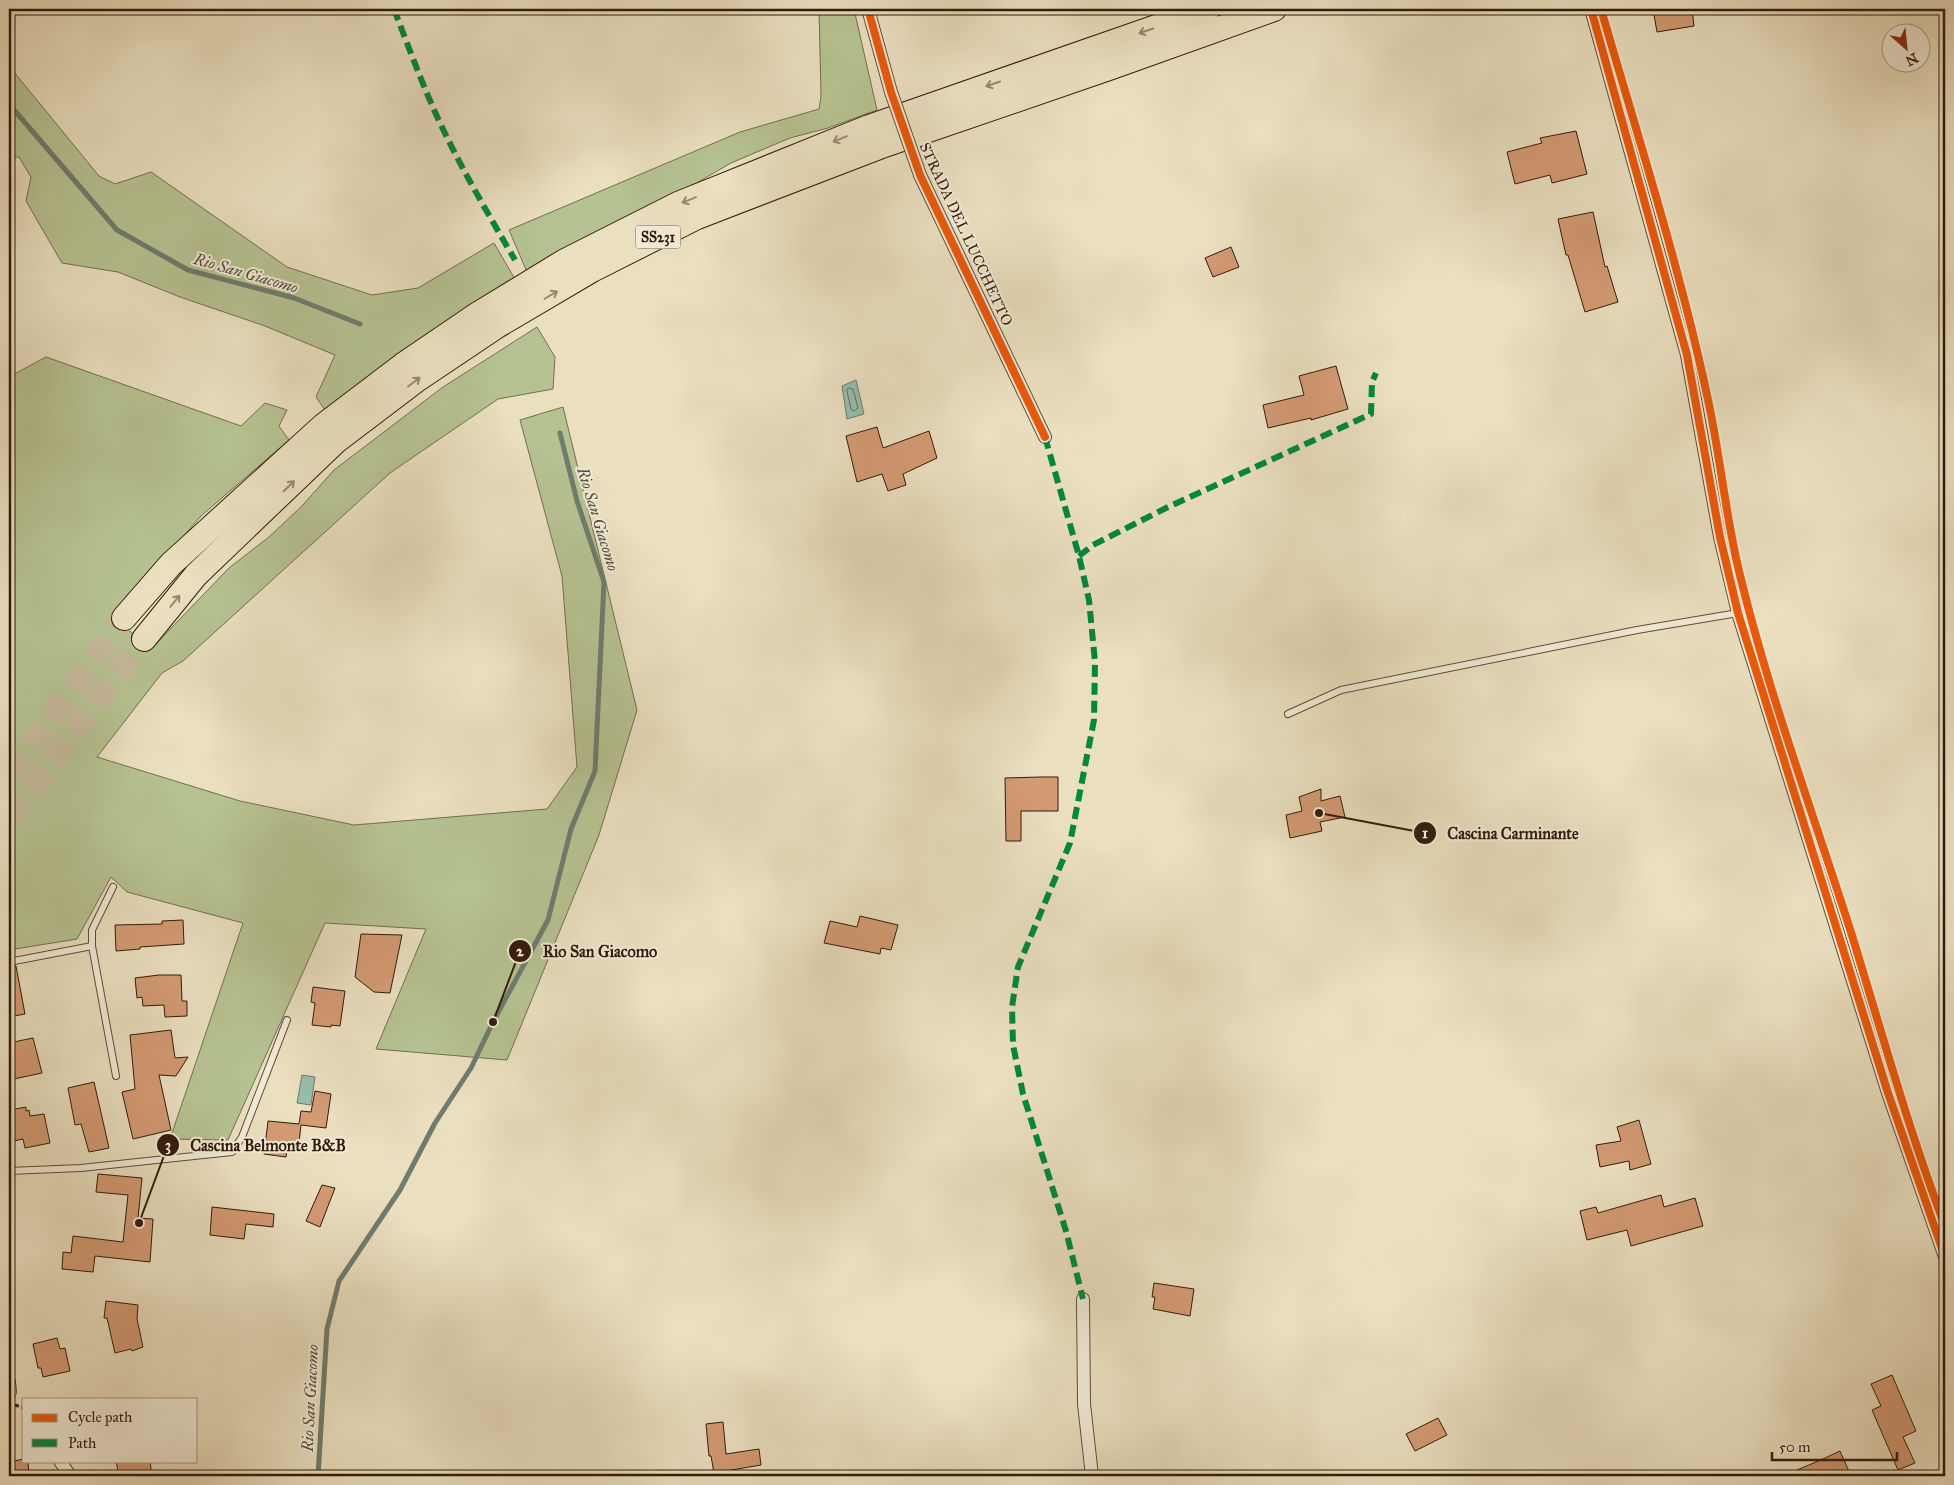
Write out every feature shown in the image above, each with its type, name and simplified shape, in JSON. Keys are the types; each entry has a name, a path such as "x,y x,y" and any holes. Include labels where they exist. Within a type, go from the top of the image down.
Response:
{"highway":[{"name":"SS231","path":"124,618 171,564 324,425 418,354 564,260 678,204 869,127 1208,9"},
{"name":"SS231","path":"144,639 196,575 335,442 418,379 498,326 592,270 697,217 879,146 1112,67 1274,9"}],"street":[{"name":"STRADA DEL LUCCHETTO","path":"868,9 891,92 920,176 1045,437"},
{"path":"1591,9 1687,356 1720,537 1738,612 1888,1093 1945,1257"},
{"path":"1083,1299 1084,1404 1092,1476"},
{"path":"61,1462 70,1476"}],"lane":[{"path":"1288,714 1341,690 1636,630 1738,612"},
{"path":"114,887 92,930 92,946 116,1076"},
{"path":"9,962 92,946"},
{"path":"9,1171 80,1168 232,1152 242,1137 287,1020"}],"green space":[{"path":"819,9 854,9 877,110 828,128 790,138 731,163 676,195 527,272 509,230 740,132 819,109 821,96"},
{"path":"9,66 99,176 115,184 151,172 287,267 372,295 418,288 494,243 516,281 327,413 316,397 335,355 265,326 180,297 118,272 62,263 26,201 31,177 19,157 9,158"},
{"path":"537,327 555,357 553,389 498,399 390,473 183,661 162,673 97,757 240,801 354,825 547,809 577,767 562,576 520,420 563,407 637,710 599,835 507,1060 376,1049 426,929 325,923 228,1140 170,1139 243,923 127,892 111,877 77,939 9,950 9,377 46,357 241,426 265,403 287,410 279,426 289,440 201,516 164,559 111,615 151,649 229,568 269,537 301,507 334,470 443,387"}],"water":[{"path":"856,380 864,414 847,419 842,386"},
{"path":"302,1075 315,1077 311,1105 297,1103"}],"building":[{"path":"1653,9 1692,9 1694,26 1657,32"},
{"path":"1576,131 1587,174 1552,183 1550,175 1515,184 1507,152 1542,143 1540,138"},
{"path":"1593,212 1605,267 1607,266 1618,302 1585,312 1568,255 1566,255 1558,219"},
{"path":"1231,247 1239,267 1213,277 1205,258"},
{"path":"1336,366 1348,409 1311,420 1311,418 1268,428 1263,405 1304,395 1299,376"},
{"path":"877,427 883,448 929,431 937,458 903,474 906,485 888,491 882,474 857,482 846,436"},
{"path":"1058,777 1058,811 1021,811 1021,841 1006,841 1005,778"},
{"path":"1321,789 1321,801 1340,796 1345,817 1320,822 1322,831 1290,838 1286,815 1302,811 1299,797"},
{"path":"860,916 898,925 891,950 881,948 880,954 824,943 830,921 857,927"},
{"path":"183,920 184,944 140,947 140,949 116,951 115,925 162,924 162,921"},
{"path":"361,934 402,935 390,993 374,992 355,977"},
{"path":"16,966 25,1014 9,1017 9,967"},
{"path":"181,975 182,1001 187,1001 187,1016 165,1017 164,1005 143,1006 142,997 137,998 135,978"},
{"path":"313,987 345,991 340,1026 312,1025 315,1003 311,1002"},
{"path":"171,1030 175,1058 188,1057 176,1076 159,1075 171,1130 133,1139 122,1092 135,1089 130,1035"},
{"path":"33,1038 42,1073 9,1080 9,1043"},
{"path":"94,1082 109,1148 89,1152 81,1124 75,1125 68,1088"},
{"path":"315,1091 331,1094 326,1128 301,1125 298,1151 287,1150 286,1157 264,1154 268,1121 299,1124 301,1111 311,1112"},
{"path":"26,1107 26,1111 29,1110 30,1116 44,1114 50,1143 25,1148 23,1139 9,1142 10,1110"},
{"path":"1639,1120 1651,1164 1630,1170 1629,1161 1600,1167 1596,1145 1621,1141 1617,1127"},
{"path":"98,1174 142,1178 138,1218 153,1219 150,1262 95,1256 93,1272 62,1269 63,1252 71,1253 73,1236 123,1242 128,1195 96,1192"},
{"path":"322,1185 335,1188 320,1227 306,1221"},
{"path":"1661,1195 1664,1207 1695,1198 1703,1226 1631,1246 1627,1230 1587,1240 1580,1211 1596,1207 1598,1213"},
{"path":"212,1207 274,1214 273,1227 246,1224 244,1239 210,1235"},
{"path":"1154,1283 1194,1289 1190,1316 1153,1309 1155,1297 1152,1297"},
{"path":"106,1301 138,1305 137,1319 143,1347 132,1351 131,1349 115,1353 107,1318 104,1318"},
{"path":"57,1338 60,1349 65,1348 70,1371 43,1377 41,1368 38,1368 33,1344"},
{"path":"1892,1375 1916,1431 1903,1437 1915,1463 1898,1470 1872,1410 1881,1406 1871,1384"},
{"path":"1438,1418 1447,1435 1415,1451 1406,1434"},
{"path":"723,1422 726,1454 759,1449 761,1465 714,1473 711,1456 709,1456 706,1424"},
{"path":"1840,1451 1851,1476 1783,1476 1823,1459"},
{"path":"22,1459 22,1462 28,1462 29,1476 9,1476 9,1462"},
{"path":"116,1462 150,1462 152,1476 119,1476"}],"waterway":[{"name":"Rio San Giacomo","path":"9,104 117,230 188,270 294,298 360,324"},
{"name":"Rio San Giacomo","path":"318,1476 327,1329 339,1281 400,1190 435,1123 471,1068 493,1022 548,920 571,829 595,771 604,582 577,501 560,433"}],"tunnel":[{"path":"9,775 124,618"},
{"path":"9,819 144,639"}],"marked path":[{"path":"394,9 424,86 453,150 515,260"},
{"path":"1079,556 1093,545 1168,507 1371,414 1372,382 1376,373"},
{"path":"1045,437 1079,556 1089,600 1095,662 1094,720 1070,843 1018,967 1012,1007 1013,1045 1023,1094 1066,1231 1083,1299"}],"cycle path":[{"path":"868,9 891,92 920,175 1045,437"},
{"path":"1591,9 1687,355 1720,537 1738,613 1888,1093 1945,1257"},
{"path":"1601,9 1657,201 1696,346 1712,417 1734,549 1763,661 1850,929 1907,1116 1945,1226"}],"place":[{"name":"Cascina Carminante","path":"1319,813"},
{"name":"Rio San Giacomo","path":"493,1022"},
{"name":"Cascina Belmonte B&B","path":"139,1223"}]}
